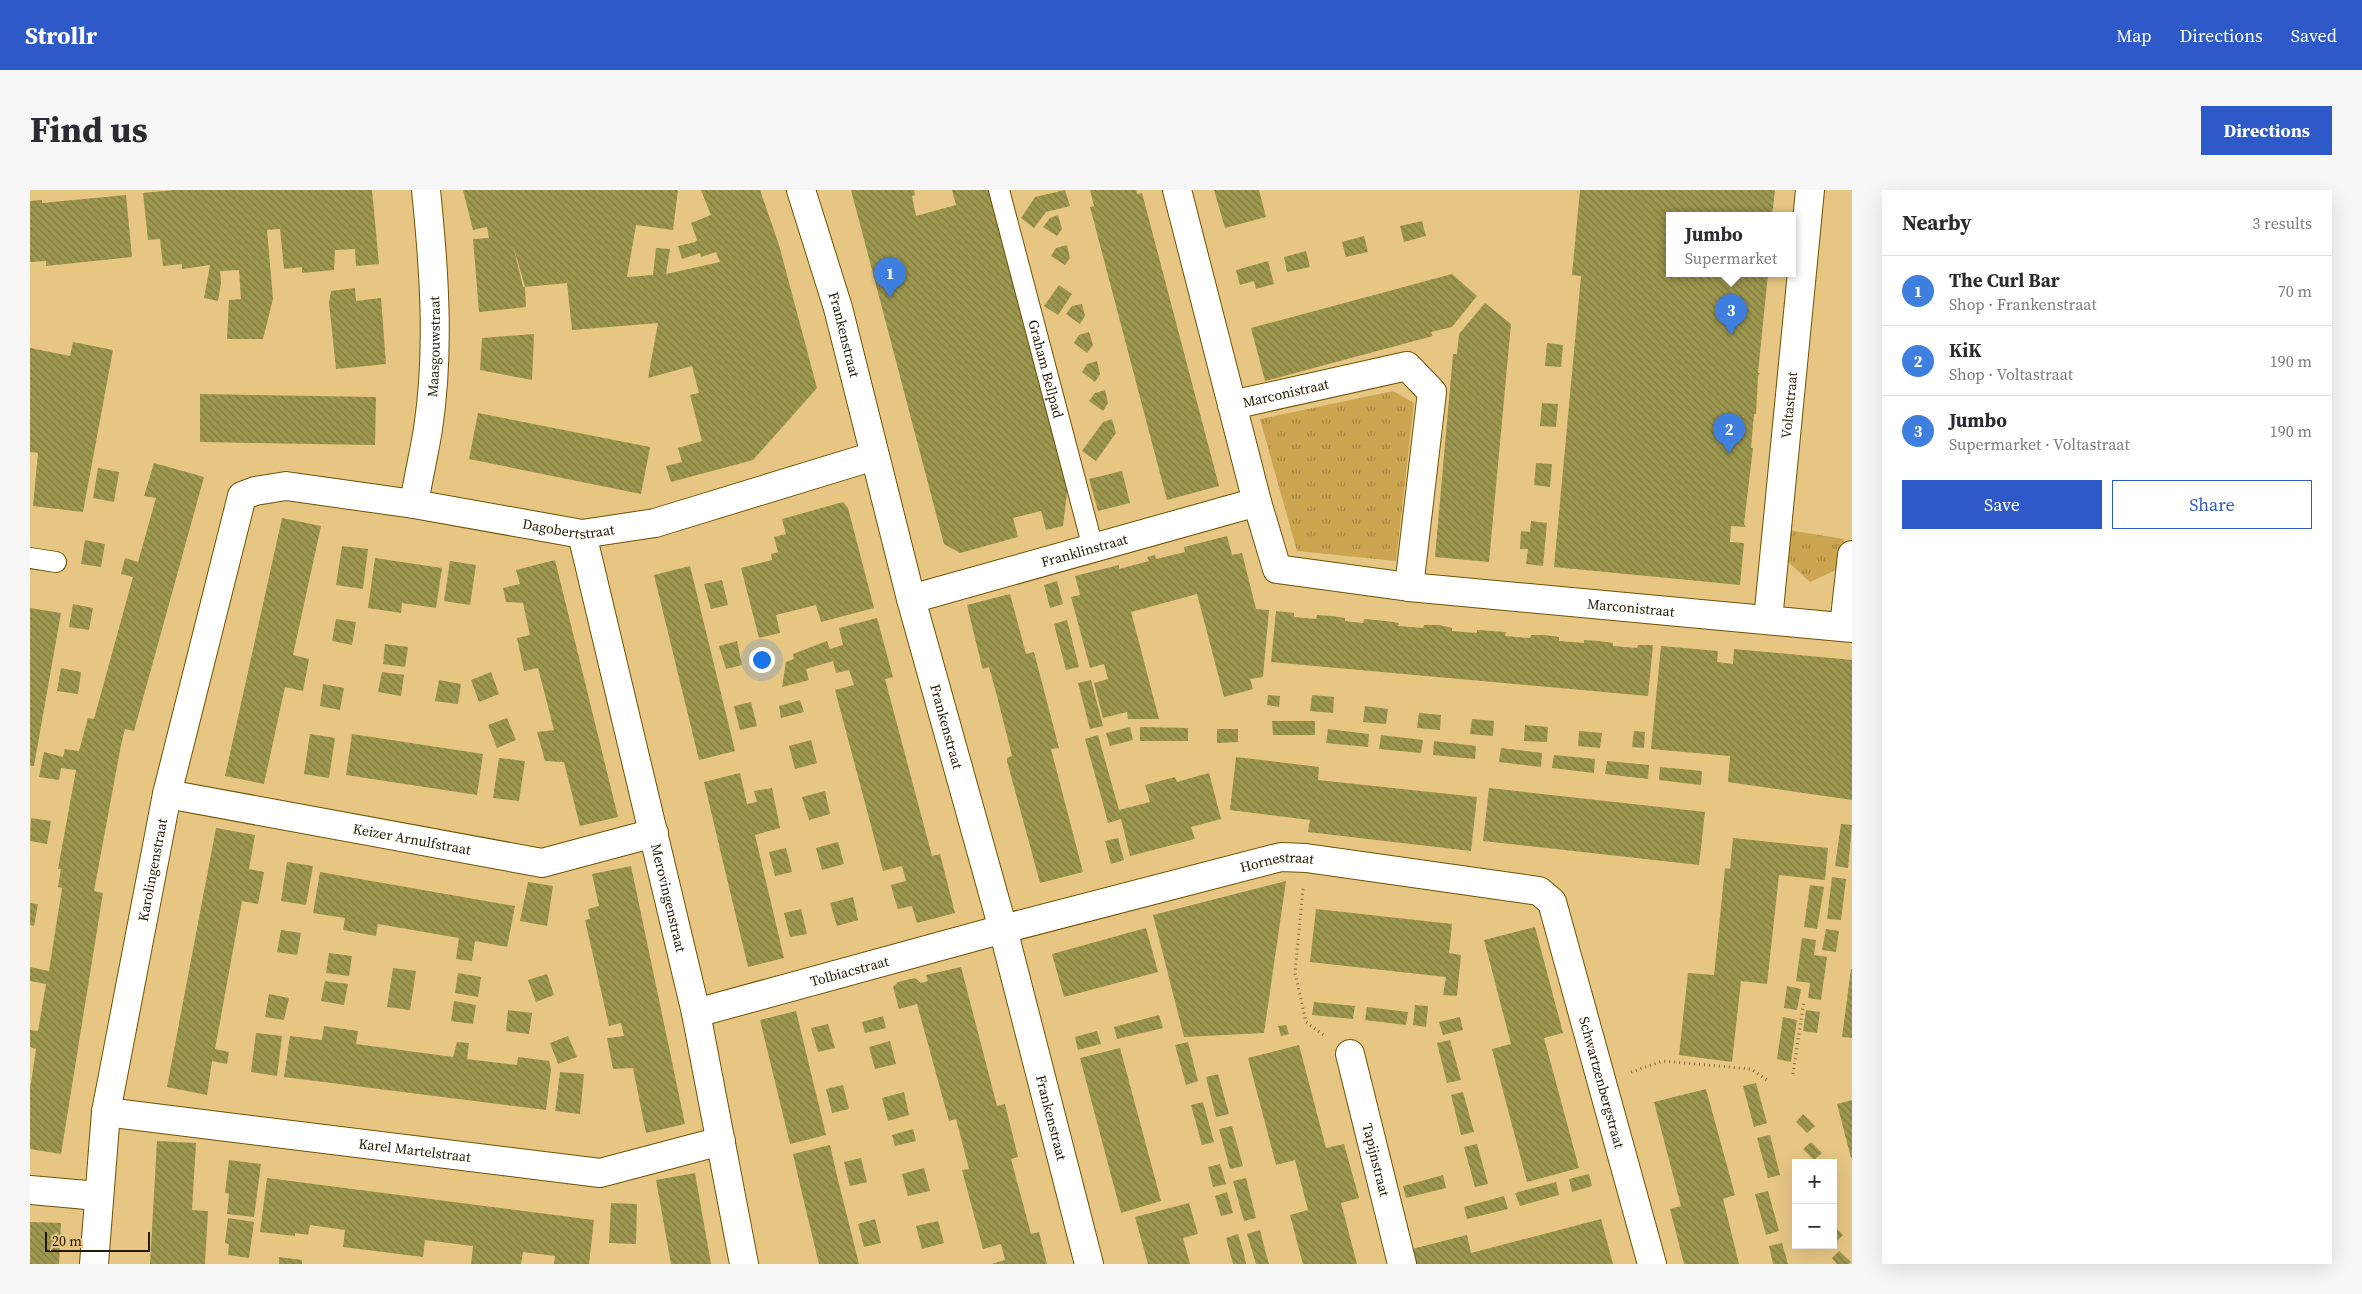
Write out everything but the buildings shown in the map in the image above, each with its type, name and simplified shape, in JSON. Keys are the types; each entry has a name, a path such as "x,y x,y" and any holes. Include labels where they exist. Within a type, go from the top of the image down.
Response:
{"street":[{"name":"Maasgouwstraat","path":"414,504 428,427 434,339 432,251 426,190"},
{"name":"Frankenstraat","path":"801,190 838,308 911,599 1003,929 1089,1264"},
{"name":"Marconistraat","path":"1177,190 1257,502 1277,569 1409,587 1848,627"},
{"name":"Voltastraat","path":"1768,620 1810,190"},
{"name":"Marconistraat","path":"1232,405 1406,366 1432,392 1409,587"},
{"name":"Dagobertstraat","path":"255,491 286,486 414,504 582,534 655,523 874,456"},
{"name":"Karolingenstraat","path":"94,1264 106,1112 167,794 242,496 255,491"},
{"name":"Franklinstraat","path":"911,599 1257,502"},
{"name":"Merovingenstraat","path":"582,534 696,1013 744,1264"},
{"path":"1848,627 1852,555"},
{"name":"Keizer Arnulfstraat","path":"167,794 542,863 654,833"},
{"name":"Hornestraat","path":"1003,929 1281,857 1306,858 1539,891 1552,902"},
{"name":"Schwartzenbergstraat","path":"1552,902 1652,1264"},
{"name":"Tolbiacstraat","path":"696,1013 1003,929"},
{"name":"Tapijnstraat","path":"1350,1054 1402,1264"},
{"name":"Karel Martelstraat","path":"106,1112 600,1172 721,1141"},
{"path":"30,1190 98,1196"}],"lane":[{"name":"Graham Bellpad","path":"1000,190 1093,548"},
{"path":"30,558 56,562"}],"path":[{"path":"1306,858 1295,973 1306,1022 1350,1054"},
{"path":"1793,1074 1804,1000"},
{"path":"1602,1083 1663,1060 1751,1069 1767,1080"}],"green space":[{"path":"1393,391 1414,403 1396,561 1297,551 1260,419"},
{"path":"1788,530 1844,539 1840,568 1810,582 1785,559"}],"place":[{"name":"The Curl Bar","path":"890,298"},
{"name":"Jumbo","path":"1731,335"},
{"name":"KiK","path":"1729,454"}]}
